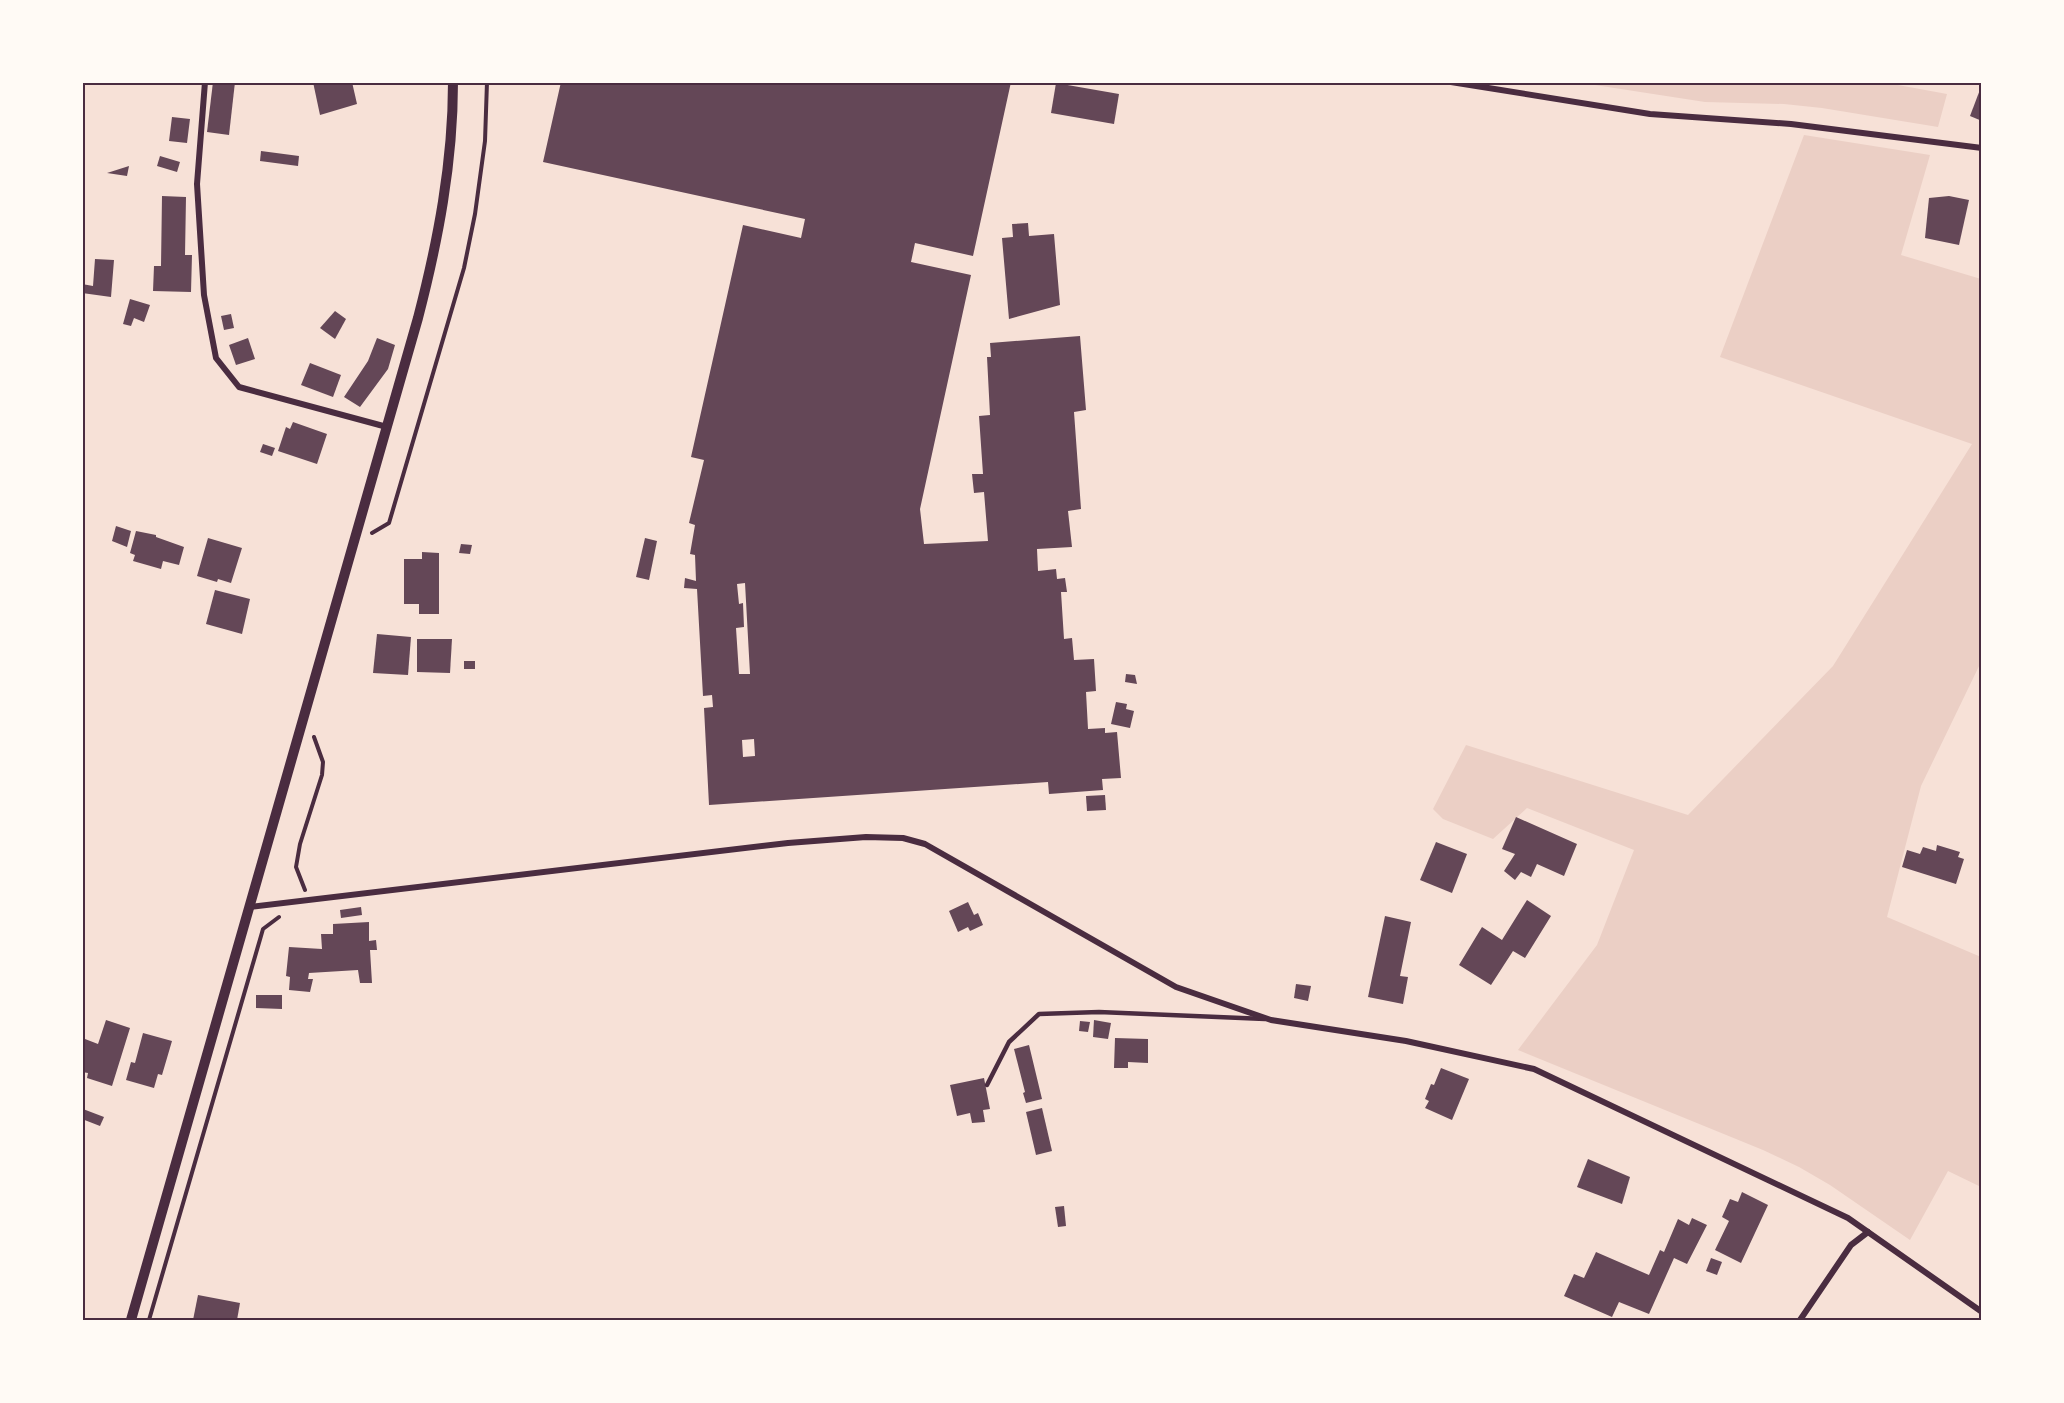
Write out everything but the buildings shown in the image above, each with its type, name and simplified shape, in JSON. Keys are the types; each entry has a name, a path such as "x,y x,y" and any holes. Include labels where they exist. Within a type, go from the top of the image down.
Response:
{"street":[{"path":"206,82 197,184 204,295 216,358 239,387 387,427"},
{"path":"131,1320 387,427 435,251 450,154 453,82"},
{"path":"1451,82 1650,114 1791,124 1982,148"},
{"path":"249,907 788,843 866,837 903,838 925,844 1176,987 1271,1020 1406,1041 1533,1069 1848,1218 1982,1312"},
{"path":"1800,1320 1851,1245 1868,1232"}],"lane":[{"path":"987,1085 1009,1042 1039,1014 1099,1012 1271,1020"}],"path":[{"path":"369,544 372,533 388,523 464,268 475,214 485,141 487,82"},
{"path":"305,886 296,867 300,844 322,775 323,762 314,739 316,729"},
{"path":"149,1320 263,929 277,918 287,916"}],"shaded area":[{"path":"1582,83 1887,83 1947,94 1938,127 1822,108 1784,104 1705,102"},
{"path":"1804,135 1930,155 1901,255 1981,279 1981,662 1921,786 1887,917 1981,957 1981,1187 1948,1171 1910,1240 1830,1185 1799,1167 1763,1150 1518,1050 1597,945 1634,850 1527,808 1493,839 1443,819 1433,809 1466,745 1688,815 1833,666 1972,444 1720,357"}]}
